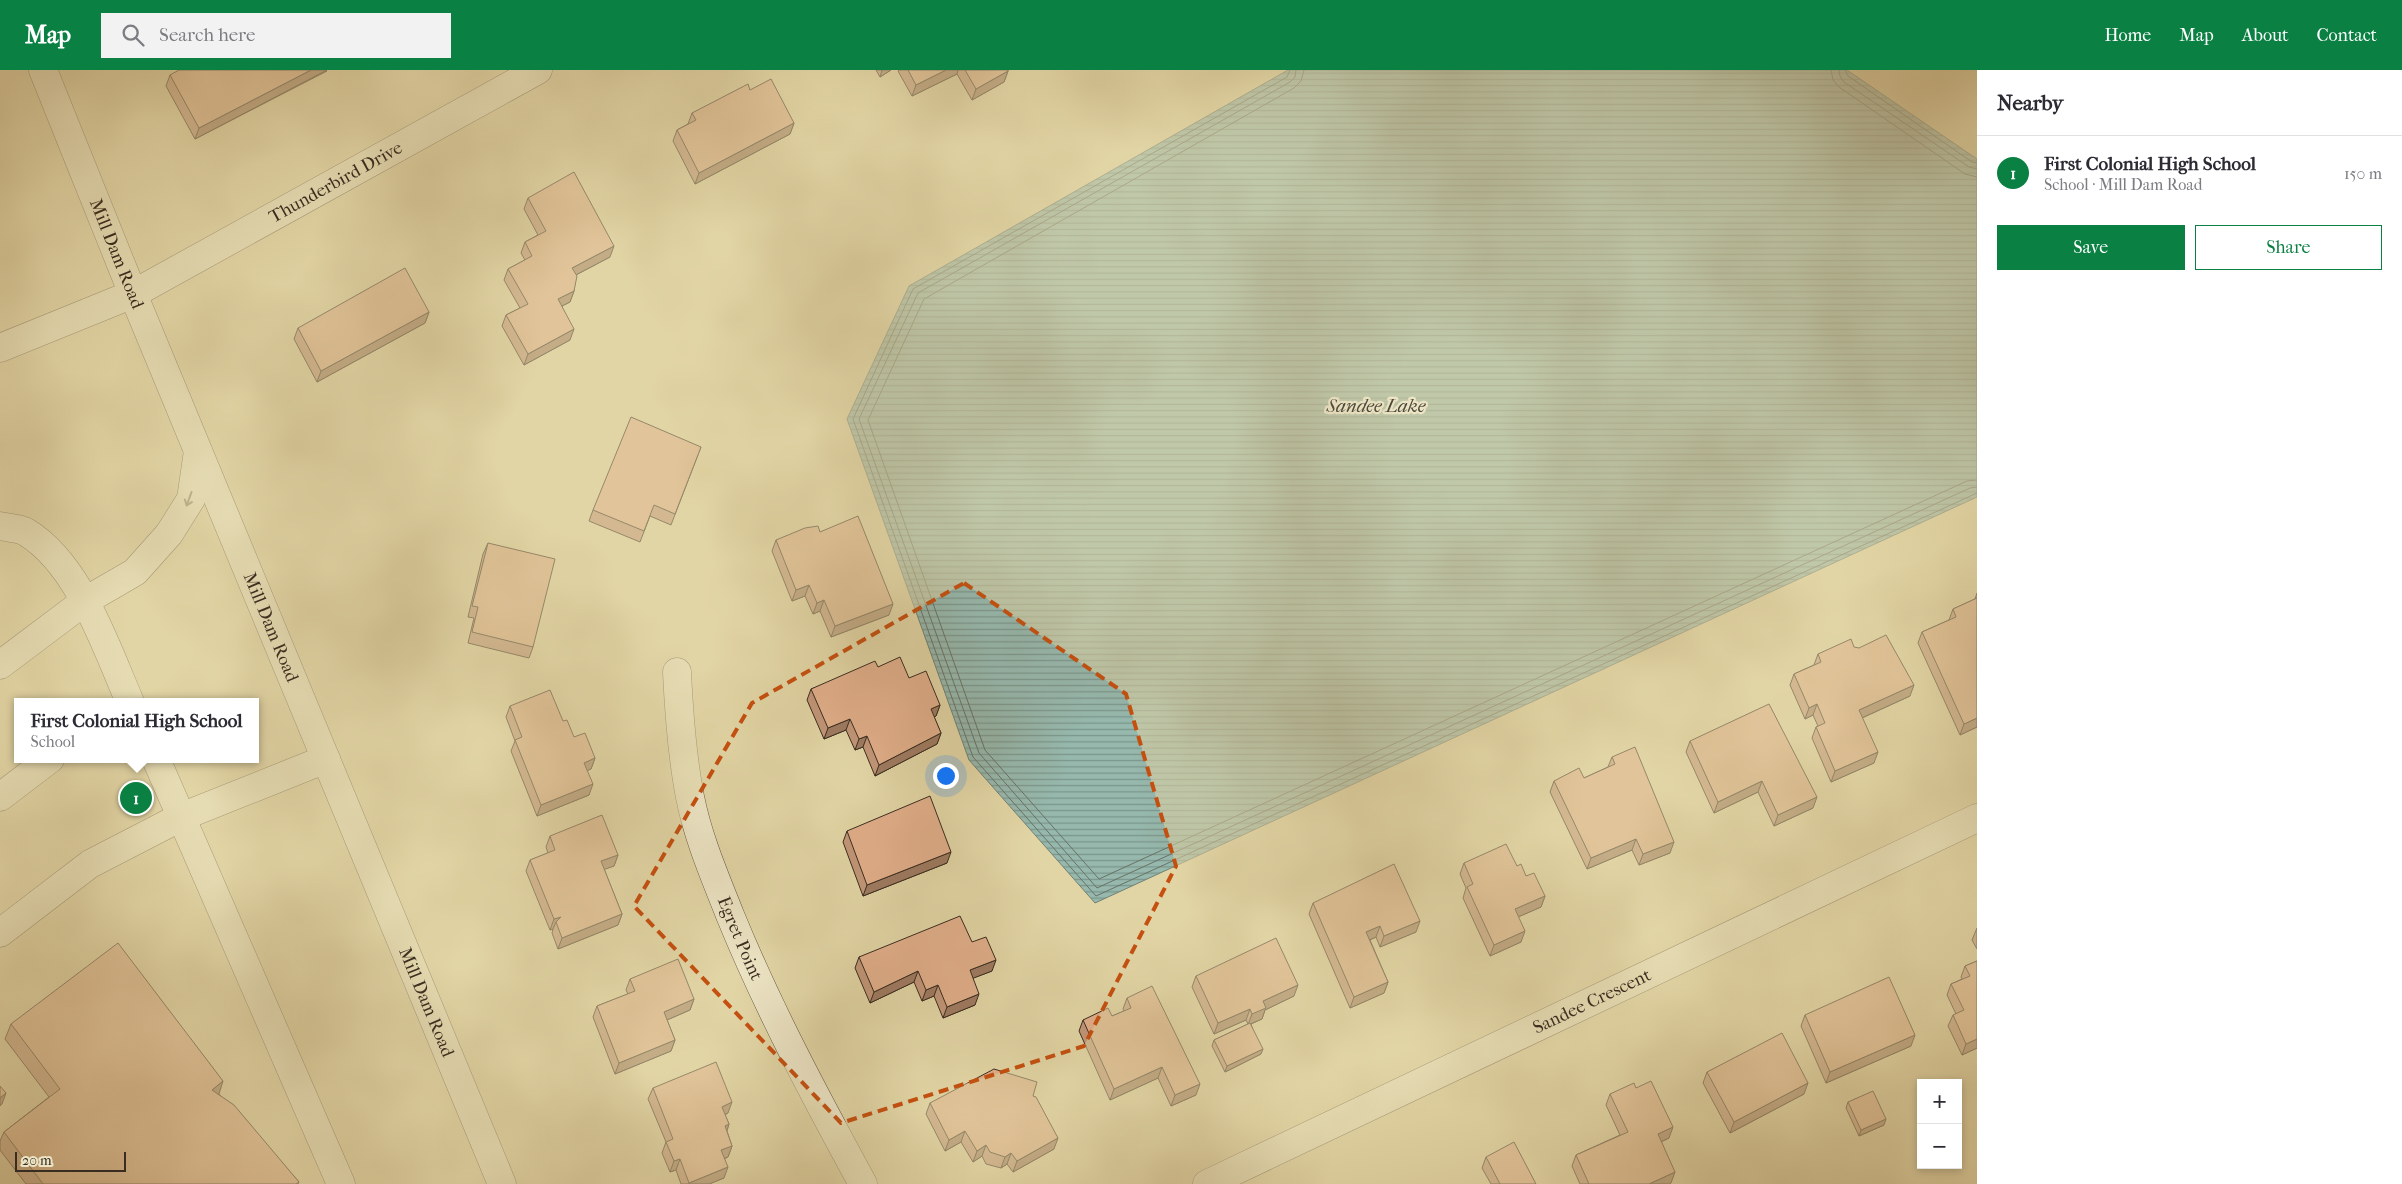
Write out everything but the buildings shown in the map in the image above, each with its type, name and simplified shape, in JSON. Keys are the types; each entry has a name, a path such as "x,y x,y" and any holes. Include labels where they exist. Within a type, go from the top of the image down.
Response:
{"street":[{"name":"Mill Dam Road","path":"42,70 502,1184"},
{"name":"Thunderbird Drive","path":"0,348 133,294 538,70"},
{"path":"0,665 85,601 135,572 170,534 191,499 198,451"},
{"path":"0,526 24,531 47,550 79,588 127,698"},
{"name":"Egret Point","path":"678,672 680,729 690,798 708,860 752,968 814,1094 863,1184"},
{"path":"0,933 90,864 181,817 326,759"},
{"path":"0,797 45,763"},
{"path":"158,763 341,1184"},
{"name":"Sandee Crescent","path":"1207,1184 1977,818"}],"highlighted area":[{"path":"964,583 1126,694 1176,866 1084,1046 841,1123 634,906 752,703"}],"water":[{"name":"Sandee Lake","path":"1288,70 1847,70 1977,159 1977,497 1095,903 969,760 847,419 909,286"}],"place":[{"name":"First Colonial High School","path":"136,798"}]}
